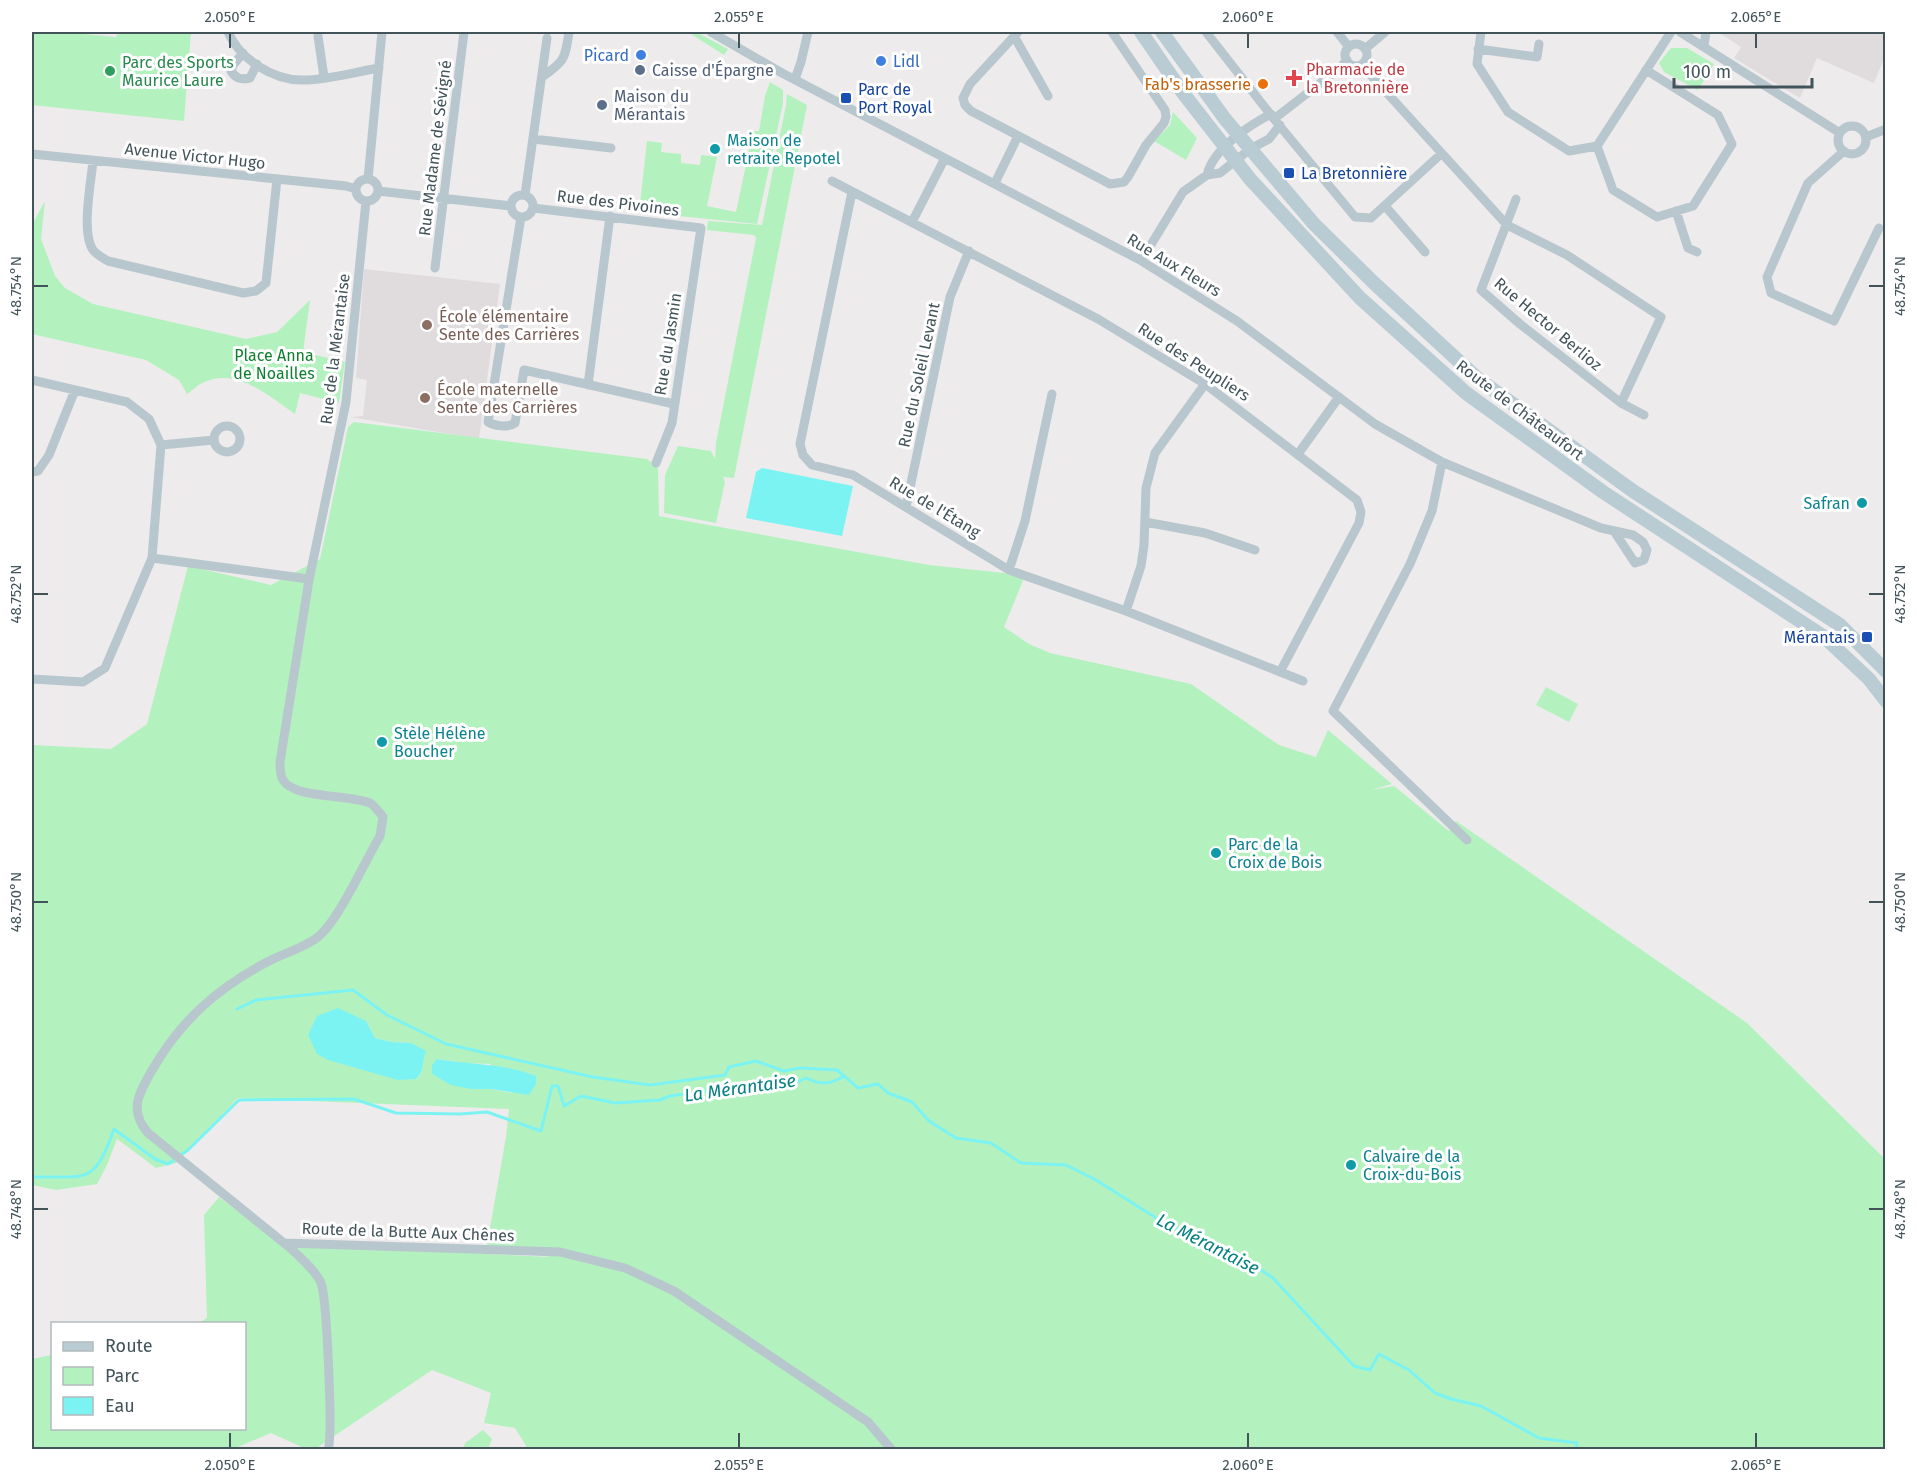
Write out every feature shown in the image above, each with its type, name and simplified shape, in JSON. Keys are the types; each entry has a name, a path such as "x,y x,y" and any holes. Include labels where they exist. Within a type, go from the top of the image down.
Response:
{"main road":[{"name":"Route de Châteaufort","path":"1141,32 1183,93 1225,147 1243,155 1334,246 1476,378 1633,491 1840,625 1886,670"},
{"name":"Route de Châteaufort","path":"1162,32 1239,136 1243,155 1360,298 1466,393 1603,492 1823,636 1869,680 1886,701"}],"street":[{"path":"228,32 247,58 274,75 303,81 379,68"},
{"path":"368,179 382,32"},
{"name":"Rue Madame de Sévigné","path":"435,268 464,32"},
{"path":"542,77 565,57 568,32"},
{"name":"Rue Aux Fleurs","path":"711,32 795,79 1140,260 1237,321 1375,424 1442,462 1498,487 1601,528 1614,531"},
{"path":"795,79 807,32"},
{"path":"1048,96 1016,34 970,84 963,98 971,111 1018,136 1110,183 1124,182 1146,145 1164,123 1166,110 1112,32"},
{"path":"1206,32 1355,217 1371,218 1441,154"},
{"path":"1338,32 1349,47"},
{"path":"1365,49 1385,32"},
{"path":"1481,32 1477,64 1508,112 1569,151 1597,146 1671,32"},
{"path":"1680,32 1840,133"},
{"path":"1704,46 1706,32"},
{"path":"318,36 324,77"},
{"path":"525,195 547,38"},
{"path":"1358,44 1365,49 1366,59 1363,64 1354,66 1347,60 1349,47 1358,44"},
{"path":"1478,49 1537,57 1539,44"},
{"path":"243,53 233,65 231,71 234,76 242,80 250,78 257,64"},
{"path":"1207,175 1209,164 1255,122 1275,119 1347,60"},
{"path":"1363,64 1441,154 1507,225 1567,255 1661,317 1622,403"},
{"path":"1597,146 1613,190 1657,217 1693,206 1731,144 1718,115 1646,70"},
{"path":"1140,260 1183,192 1207,175 1220,173 1269,139 1275,119"},
{"path":"1852,125 1861,129 1866,137 1864,147 1860,151 1850,153 1844,151 1838,143 1843,129 1852,125"},
{"path":"1866,137 1886,129"},
{"path":"995,183 1018,136"},
{"path":"533,139 610,148"},
{"path":"1844,151 1808,183 1767,277 1771,293 1834,321 1879,228"},
{"name":"Avenue Victor Hugo","path":"32,154 346,186 356,189"},
{"path":"912,222 945,158"},
{"path":"93,161 87,234 93,250 99,256 108,261 243,293 256,291 266,283 277,179"},
{"path":"368,179 374,182 378,191 375,197 366,201 358,196 356,189 358,183 368,179"},
{"name":"Rue des Peupliers","path":"832,181 1098,319 1205,384 1357,500 1361,512 1359,523 1280,672"},
{"path":"378,191 511,206"},
{"name":"Rue de l'Étang","path":"852,192 800,444 803,454 812,465 853,475 1009,570 1126,611 1303,681"},
{"path":"525,195 531,200 533,208 529,215 521,217 514,213 511,206 514,198 525,195"},
{"name":"Rue Hector Berlioz","path":"1516,199 1481,290 1520,324 1622,403 1644,415"},
{"name":"Rue de la Mérantaise","path":"310,575 346,402 366,201"},
{"path":"1384,206 1425,252"},
{"name":"Rue des Pivoines","path":"533,208 700,228"},
{"path":"1676,211 1688,248 1697,252"},
{"path":"588,385 610,216"},
{"path":"521,217 488,420 491,424 510,425 514,423 524,370 674,404"},
{"name":"Rue du Jasmin","path":"656,463 672,423 700,228"},
{"name":"Rue du Soleil Levant","path":"906,507 950,297 969,251"},
{"path":"32,380 133,405 149,419 160,445 152,558 105,668 83,682 32,679"},
{"path":"1126,611 1141,566 1146,488 1155,453 1205,384"},
{"path":"32,472 38,471 49,455 75,390"},
{"path":"1009,570 1025,521 1052,394"},
{"path":"1298,454 1339,397"},
{"path":"160,445 214,440"},
{"path":"1442,462 1432,512 1415,553 1333,711 1467,840"},
{"path":"1144,522 1205,533 1256,550"},
{"path":"152,558 310,575"},
{"name":"Route de la Butte Aux Chênes","path":"310,575 280,771 283,781 290,787 354,798 372,804 383,817 380,836 335,916 318,937 270,960 217,993 166,1046 139,1095 137,1117 148,1134 284,1243 561,1252 625,1268 674,1291 868,1422 892,1449"},
{"path":"284,1243 321,1281 329,1398 328,1449"}],"shaded area":[{"path":"1718,32 1885,32 1885,56 1874,83 1817,58 1800,98 1734,58 1741,47"},
{"name":"École élémentaire Sente des Carrières","path":"364,269 500,284 479,439 350,417 363,416 367,380 356,378"}],"green space":[{"name":"Parc des Sports Maurice Laure","path":"32,32 82,32 116,37 118,32 191,32 184,121 32,105"},
{"path":"680,32 696,32 728,49 724,55 691,34 680,34"},
{"path":"1671,48 1687,48 1714,64 1698,90 1664,72 1659,63"},
{"path":"770,82 783,90 783,103 757,224 639,212 647,141 662,143 661,152 681,154 681,163 700,165 701,155 717,157 707,206 736,212 753,131 759,131 765,96"},
{"path":"787,94 807,105 734,478 723,477 725,482 716,523 664,513 665,475 678,446 711,451 715,459 716,443 756,238 754,235 707,230 708,221 762,225"},
{"path":"1173,112 1197,138 1186,160 1154,141 1170,125"},
{"name":"Place Anna de Noailles","path":"45,201 41,239 55,276 65,288 93,304 246,339 277,332 310,300 303,352 345,362 339,403 300,393 295,414 252,385 227,378 202,383 187,394 179,380 146,360 32,334 32,225"},
{"path":"354,422 647,459 658,468 659,516 929,565 1005,573 1024,578 1004,627 1029,644 1050,653 1191,684 1279,745 1316,757 1328,730 1392,784 1371,790 1394,786 1449,831 1456,821 1747,1023 1885,1159 1885,1449 528,1449 515,1428 484,1423 491,1393 432,1370 315,1449 306,1449 271,1433 233,1449 32,1449 32,1359 51,1355 51,1430 246,1430 246,1322 201,1322 207,1318 204,1215 219,1197 280,1244 550,1257 487,1245 509,1109 238,1098 176,1163 156,1168 117,1139 97,1184 56,1190 32,1185 32,745 111,749 147,724 188,566 271,585 320,559 348,427","holes":["366,1021 375,1038 411,1043 422,1058 420,1075 416,1079 328,1060","437,1059 490,1064 512,1093 491,1089 471,1089"]},
{"path":"1546,687 1578,704 1569,722 1536,705"},
{"path":"483,1430 492,1439 488,1449 463,1449 465,1443"}],"water":[{"path":"762,468 853,486 842,536 746,518 756,472"},
{"path":"338,1008 366,1021 375,1038 411,1043 426,1051 419,1076 416,1079 398,1080 328,1060 317,1054 308,1035 317,1016"},
{"path":"437,1059 524,1072 536,1076 536,1084 529,1095 451,1085 432,1074 432,1065"}],"waterway":[{"path":"237,1009 256,1000 353,990 387,1015 446,1044 593,1077 650,1085 725,1075 729,1067 756,1061 784,1071 800,1068 837,1070 844,1076"},
{"name":"La Mérantaise","path":"32,1177 65,1177 86,1174 94,1169 100,1160 114,1129 155,1159 168,1164 188,1150 239,1100 354,1099 396,1113 487,1112 541,1131 552,1086 558,1086 564,1106 581,1096 615,1103 660,1100 670,1096 720,1089 795,1083 806,1078 820,1083 830,1082 844,1076 858,1088 878,1084 888,1093 912,1102 929,1121 956,1138 991,1143 1021,1163 1066,1165 1096,1180 1161,1221 1244,1259 1273,1278 1354,1366 1370,1370 1379,1354 1409,1370 1435,1393 1481,1406 1539,1438 1577,1443 1576,1450"}],"place":[{"name":"Picard","path":"641,55"},
{"name":"Lidl","path":"881,61"},
{"name":"Caisse d'Épargne","path":"640,70"},
{"name":"Parc des Sports Maurice Laure","path":"110,71"},
{"name":"Pharmacie de la Bretonnière","path":"1294,78"},
{"name":"Fab's brasserie","path":"1263,84"},
{"name":"Parc de Port Royal","path":"846,98"},
{"name":"Maison du Mérantais","path":"602,105"},
{"name":"Maison de retraite Repotel","path":"715,149"},
{"name":"La Bretonnière","path":"1289,173"},
{"name":"École élémentaire Sente des Carrières","path":"427,325"},
{"name":"École maternelle Sente des Carrières","path":"425,398"},
{"name":"Safran","path":"1862,503"},
{"name":"Mérantais","path":"1867,637"},
{"name":"Stèle Hélène Boucher","path":"382,742"},
{"name":"Parc de la Croix de Bois","path":"1216,853"},
{"name":"Calvaire de la Croix-du-Bois","path":"1351,1165"}]}
